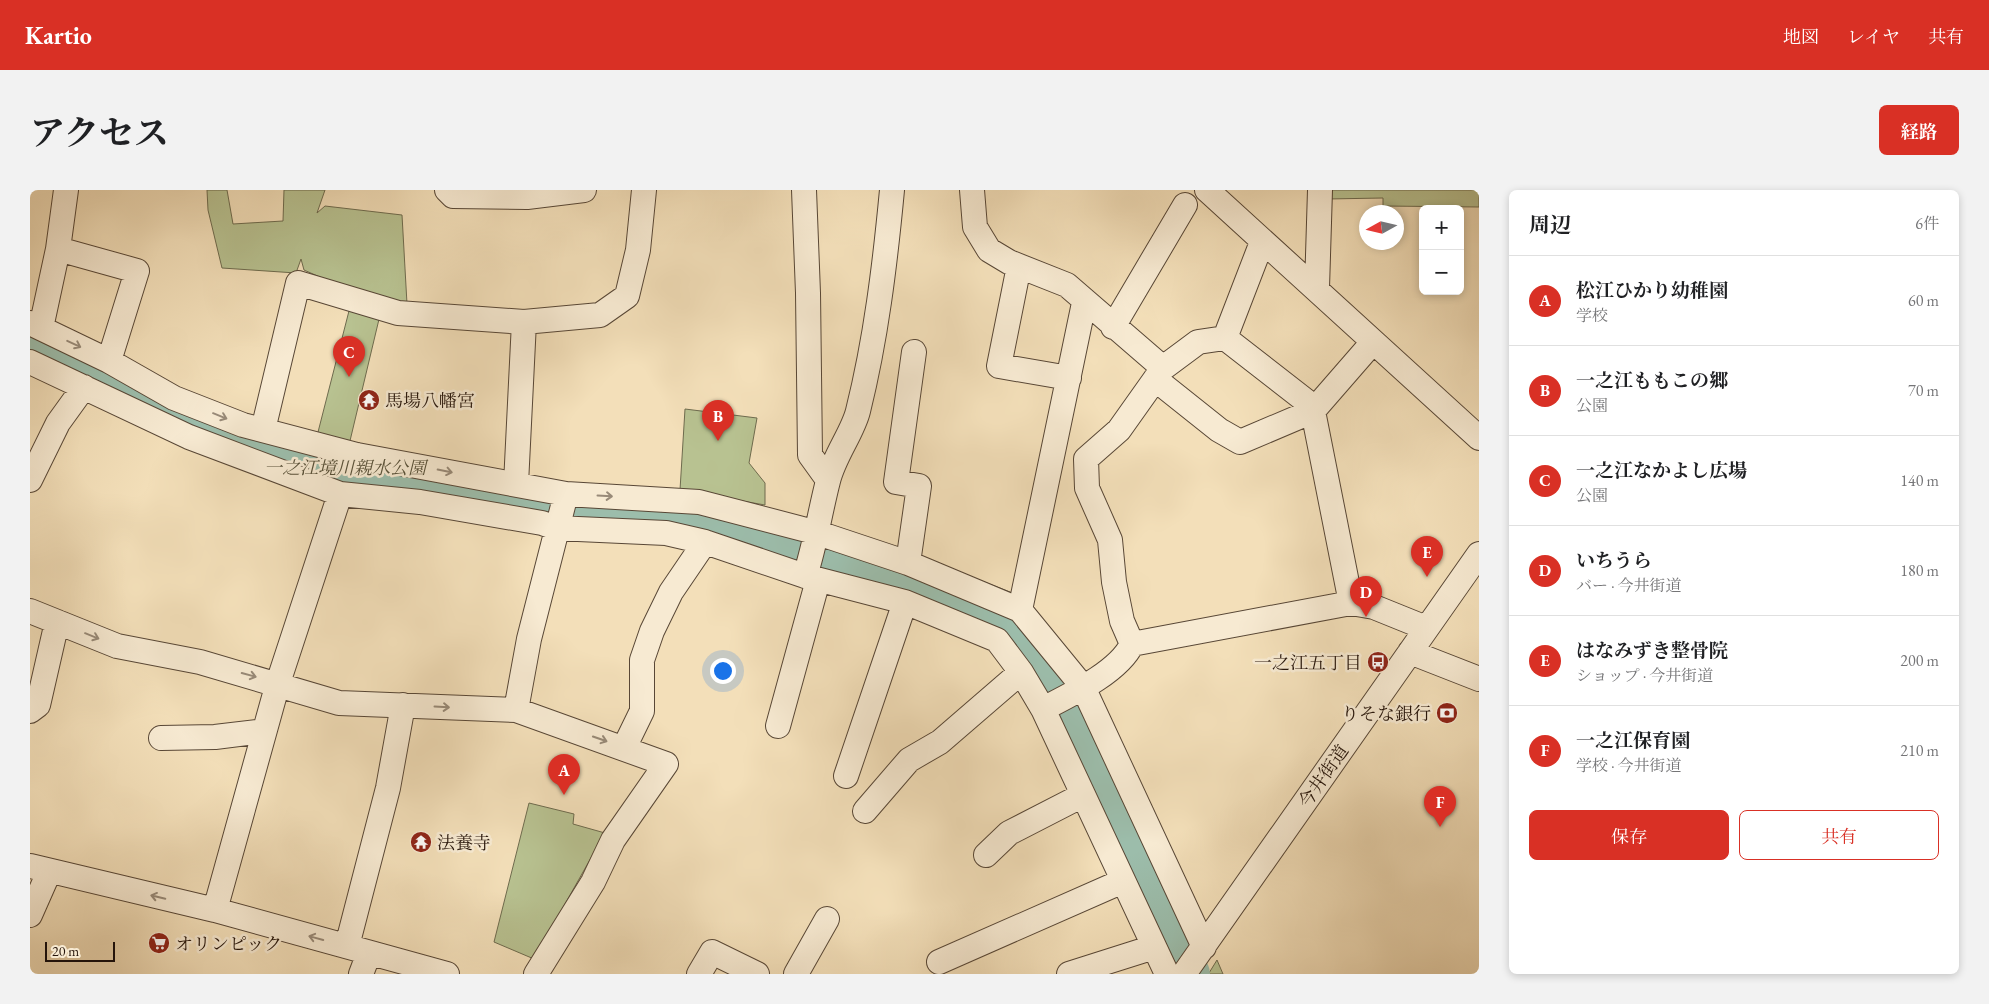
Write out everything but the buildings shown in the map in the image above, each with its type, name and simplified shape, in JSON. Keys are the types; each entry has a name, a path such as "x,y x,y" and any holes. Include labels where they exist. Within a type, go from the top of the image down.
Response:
{"street":[{"path":"66,190 58,249 35,326 108,360 174,398 243,425 357,455 516,484 562,508 705,542 813,560 908,563 1020,610"},
{"path":"447,190 453,196 527,197 584,190"},
{"path":"263,430 298,283 398,313 524,322 600,315 627,296 638,250 644,190"},
{"path":"804,190 808,293 810,455 828,480"},
{"path":"778,726 828,480 838,453 858,414 885,265 892,190"},
{"path":"972,190 975,228 990,250 1019,266 1067,286 1113,327 1219,430 1240,442 1313,411 1373,342"},
{"path":"1207,190 1262,242 1317,288 1373,342 1479,438"},
{"path":"1317,288 1320,190"},
{"path":"1113,327 1185,205"},
{"path":"1225,338 1262,242"},
{"path":"58,249 137,271 108,360"},
{"path":"1019,266 999,366 1069,378"},
{"path":"1084,302 1020,610 1065,698 1204,947"},
{"path":"516,484 524,322"},
{"path":"1132,644 1122,621 1114,582 1110,540 1086,488 1086,459 1119,430 1159,373 1198,342 1225,338 1306,400 1313,411 1352,603"},
{"path":"908,563 919,486 896,482 914,352"},
{"path":"30,362 189,437 340,494 420,502 542,523 562,508 699,502 813,560 905,602 997,640 1021,672 1065,698 1083,796 1167,974"},
{"path":"30,480 58,423 84,387"},
{"path":"215,910 278,683 340,494"},
{"path":"516,710 529,639 562,508"},
{"path":"624,748 642,711 642,660 652,631 671,592 705,542"},
{"name":"今井街道","path":"1184,974 1479,554"},
{"path":"846,776 905,602"},
{"path":"1132,644 1352,603 1374,607 1426,628"},
{"path":"30,611 117,646 200,662 278,683 339,703 516,710 666,764 613,840 593,882 536,974"},
{"path":"30,711 38,704 57,622"},
{"path":"1065,698 1126,655 1132,644"},
{"path":"1410,652 1479,679"},
{"path":"866,811 909,760 940,742 1021,672"},
{"path":"359,958 403,705"},
{"path":"161,738 214,737 264,731"},
{"path":"986,855 1009,833 1083,796"},
{"path":"30,915 40,869 215,910 359,958 447,974"},
{"path":"939,962 1123,881"},
{"path":"803,971 827,919"},
{"path":"1069,974 1154,947"},
{"path":"700,974 712,952 757,974"}],"green space":[{"path":"207,190 227,190 233,224 283,221 284,190 325,190 317,213 325,206 402,215 407,304 349,290 304,270 301,259 296,273 222,268 208,210"},
{"path":"1327,190 1479,190 1479,207 1464,207 1464,205 1383,205 1383,198 1327,199"},
{"name":"一之江境川親水公園","path":"350,307 380,315 349,445 800,522 791,563 615,523 339,487 220,442 30,353 30,317 187,397 317,436"},
{"path":"685,409 757,418 749,463 765,483 765,505 680,490"},
{"path":"838,532 918,556 1010,592 1031,609 1080,672 1044,688 1026,662 827,574"},
{"path":"1090,700 1194,921 1168,955 1059,716 1063,711"},
{"path":"529,803 574,814 573,824 605,833 534,959 494,942"},
{"path":"1217,960 1223,974 1208,974 1209,973"}],"waterway":[{"path":"30,346 240,443 357,470 529,498 584,511 657,513 709,518 991,620 1035,647 1057,682 1189,974"}],"place":[{"name":"一之江なかよし広場","path":"349,377"},
{"name":"馬場八幡宮","path":"369,400"},
{"name":"一之江ももこの郷","path":"718,441"},
{"name":"はなみずき整骨院","path":"1427,577"},
{"name":"いちうら","path":"1366,617"},
{"name":"一之江五丁目","path":"1378,662"},
{"name":"りそな銀行","path":"1447,713"},
{"name":"松江ひかり幼稚園","path":"564,795"},
{"name":"一之江保育園","path":"1440,827"},
{"name":"法養寺","path":"421,842"},
{"name":"オリンピック","path":"159,943"}]}
